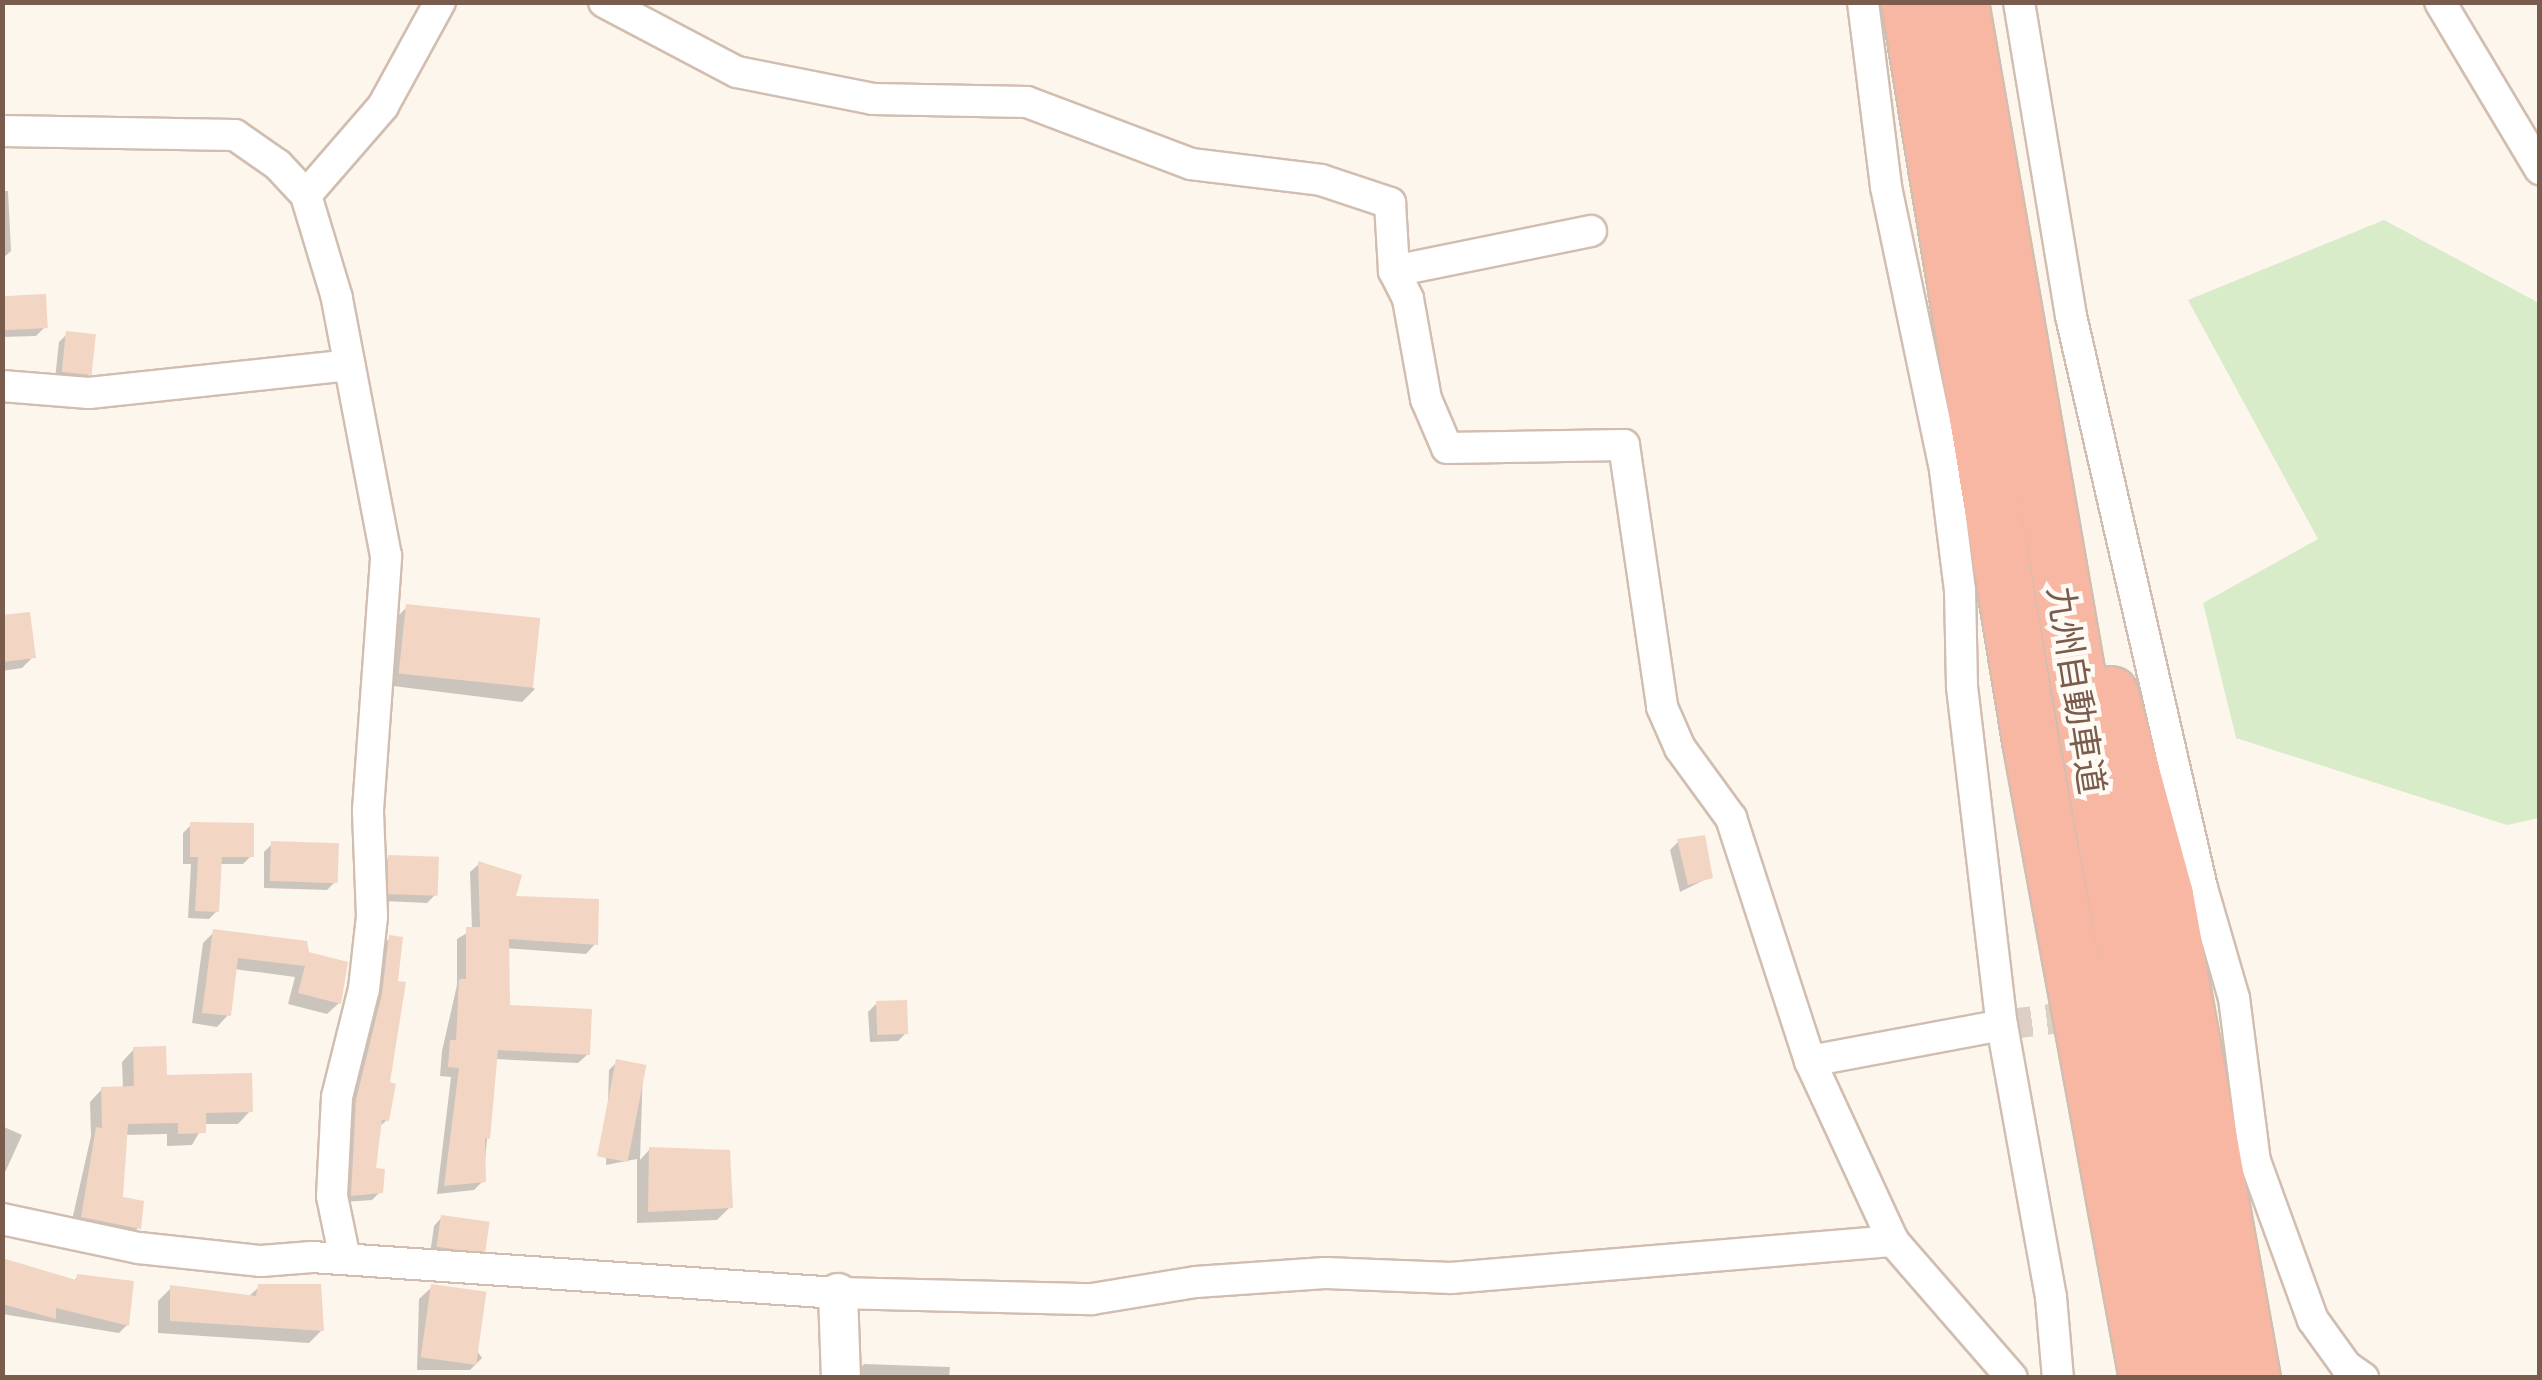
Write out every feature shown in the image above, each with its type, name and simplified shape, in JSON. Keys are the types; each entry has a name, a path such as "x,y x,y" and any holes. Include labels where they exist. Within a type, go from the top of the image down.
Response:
{"highway":[{"name":"九州自動車道","path":"1909,2 2030,740 2147,1378"},
{"name":"九州自動車道","path":"1960,2 2033,411 2124,976 2199,1378"},
{"path":"2033,411 2164,895 2212,1141 2252,1378"},
{"path":"2030,740 2038,882 2110,1378"},
{"path":"2212,1141 2250,1296 2265,1334 2295,1378"}],"street":[{"path":"306,195 383,106 440,2"},
{"path":"604,2 738,72 873,98 1027,102 1191,164 1321,180 1390,203 1394,272 1408,299 1426,399 1447,448 1624,445 1662,707 1680,748 1731,818 1810,1062 1893,1241 2012,1378"},
{"path":"1863,2 1886,187 1945,470 1960,590 1962,687 2002,1024 2051,1297 2058,1378"},
{"path":"2019,2 2070,316 2202,888 2234,998 2255,1161 2313,1320 2346,1366 2363,1378"},
{"path":"2440,2 2540,169"},
{"path":"2,131 235,134 278,164 306,195 350,365 386,556 368,810 372,916 364,988 337,1097 332,1196 346,1259"},
{"path":"1394,272 1591,232"},
{"path":"2,386 89,393 350,365"},
{"path":"1810,1062 2002,1024"},
{"path":"2,1219 138,1248 262,1261 346,1259 838,1292 1092,1300 1196,1282 1325,1274 1451,1278 1893,1241"},
{"path":"838,1292 840,1378"}],"green space":[{"path":"2384,220 2539,303 2539,818 2507,825 2236,738 2203,603 2318,539 2188,300"}],"building":[{"path":"46,294 48,328 4,330 2,296"},
{"path":"66,331 96,334 92,375 62,372"},
{"path":"406,604 540,618 533,688 399,674"},
{"path":"30,612 36,658 2,662 2,615"},
{"path":"190,822 254,823 254,857 222,857 219,912 195,911 198,857 190,857"},
{"path":"1705,835 1713,878 1688,885 1677,839"},
{"path":"271,841 339,843 338,883 270,881"},
{"path":"388,855 439,857 438,896 387,894"},
{"path":"478,861 522,875 516,896 599,899 598,945 509,939 510,1005 592,1009 590,1055 498,1050 490,1139 485,1138 486,1182 444,1186 459,1068 448,1067 450,1040 456,1040 459,979 466,979 466,927 480,927"},
{"path":"213,929 307,941 309,952 348,962 341,1004 298,993 305,966 238,958 231,1016 202,1013"},
{"path":"389,935 403,937 398,981 406,982 390,1082 396,1084 389,1121 382,1120 376,1168 385,1169 383,1193 351,1196 356,1100 382,994"},
{"path":"907,1000 908,1034 877,1035 876,1001"},
{"path":"166,1046 167,1075 252,1073 253,1112 206,1113 206,1133 178,1134 178,1123 128,1124 123,1197 144,1201 141,1229 81,1217 96,1127 102,1128 101,1087 134,1086 133,1047"},
{"path":"616,1059 646,1065 628,1162 597,1156"},
{"path":"649,1147 730,1150 733,1208 648,1212"},
{"path":"441,1215 490,1222 485,1254 437,1247"},
{"path":"2,1258 76,1280 77,1274 134,1281 129,1326 56,1308 56,1319 2,1304"},
{"path":"258,1284 321,1284 324,1331 170,1321 170,1285 256,1296"},
{"path":"431,1284 486,1292 476,1365 421,1357"}],"tunnel":[{"path":"2002,1025 2094,1014"}]}
